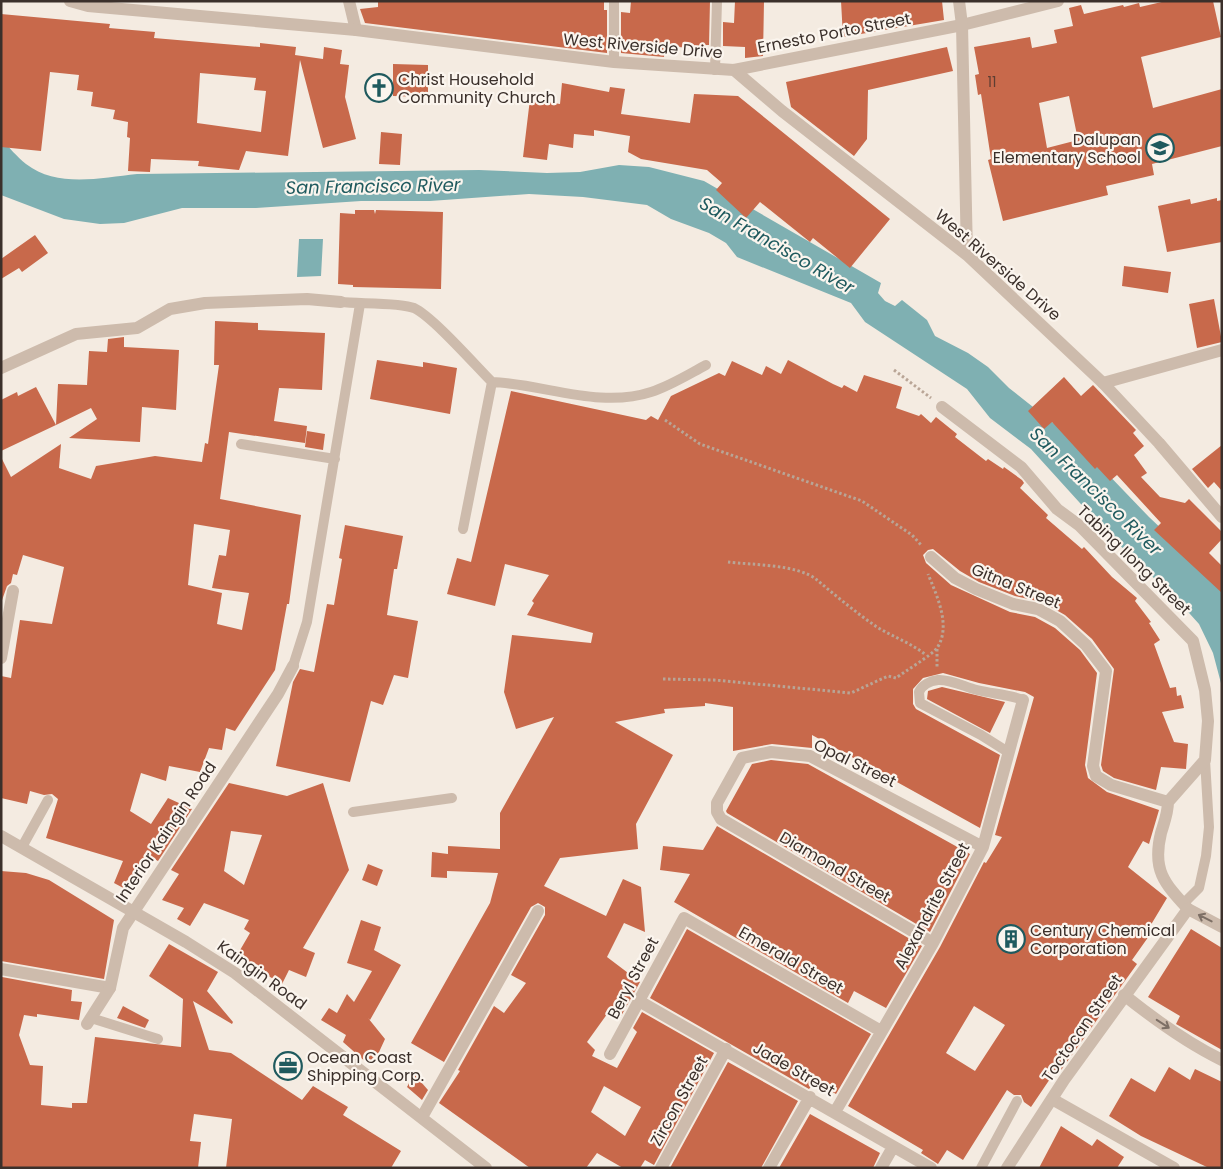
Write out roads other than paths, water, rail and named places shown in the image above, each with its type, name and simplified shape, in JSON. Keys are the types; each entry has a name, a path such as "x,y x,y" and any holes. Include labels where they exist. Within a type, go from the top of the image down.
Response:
{"street":[{"name":"West Riverside Drive","path":"70,1 88,6 356,30 614,62 734,70 782,111 967,255 1103,383 1159,442 1222,517"},
{"path":"349,1 356,30"},
{"path":"959,1 962,25 967,255"},
{"name":"Ernesto Porto Street","path":"734,70 962,25 1058,1"},
{"path":"1,368 76,334 137,328 170,309 205,303 307,299 341,302"},
{"path":"1103,383 1222,350"},
{"name":"Tabing Ilong Street","path":"942,406 1021,467 1057,509 1080,526 1193,641 1205,690 1208,721 1205,760"},
{"name":"Gitna Street","path":"931,557 955,578 976,589 1013,604 1046,613 1060,621 1086,645 1106,671 1094,766 1096,776 1111,785 1168,802"},
{"path":"1,658 13,591"},
{"name":"Interior Kaingin Road","path":"89,1021 110,988 116,970 120,937 132,912 278,694 293,666"},
{"name":"Alexandrite Street","path":"835,1112 933,943 983,847 1023,700"},
{"name":"Opal Street","path":"721,819 716,812 717,803 742,758 771,752 810,756 983,847"},
{"path":"1205,760 1168,802 1157,854 1157,866 1168,887 1185,906 1222,927"},
{"name":"Diamond Street","path":"721,819 933,943"},
{"name":"Kaingin Road","path":"1,836 186,942 235,973 486,1168"},
{"name":"Toctocan Street","path":"1007,1168 1052,1099 1185,906"},
{"path":"422,1117 538,911"},
{"name":"Beryl Street","path":"610,1054 684,918"},
{"name":"Emerald Street","path":"684,918 881,1031"},
{"path":"1,968 110,988"},
{"path":"1124,995 1149,1015 1206,1053 1222,1060"},
{"name":"Jade Street","path":"639,1001 810,1097 931,1168"},
{"name":"Zircon Street","path":"661,1168 726,1049"},
{"path":"769,1168 810,1097"},
{"path":"1052,1099 1174,1168"},
{"path":"881,1168 893,1147"}],"lane":[{"path":"614,1 614,62"},
{"path":"715,70 717,1"},
{"path":"341,302 413,308 450,340 492,382 514,383 586,396 619,398 651,392 706,365"},
{"path":"293,666 307,622 360,304"},
{"path":"463,529 492,382"},
{"path":"241,444 335,459"},
{"path":"1008,752 981,735 920,703 918,698 921,688 938,680 984,692 1008,694 1023,700"},
{"path":"1185,906 1199,888 1206,856 1209,828 1205,760"},
{"path":"353,812 452,798"},
{"path":"22,847 48,800"},
{"path":"89,1021 158,1039"},
{"path":"981,1168 1017,1101"}],"water":[{"name":"San Francisco River","path":"1,139 26,164 38,171 51,176 79,180 137,174 479,170 547,173 580,172 619,165 649,167 704,181 881,283 878,293 885,301 895,306 902,300 927,320 935,336 968,353 988,367 1009,388 1076,441 1149,517 1222,586 1222,687 1213,653 1199,624 1181,604 1108,534 1031,449 990,418 967,389 865,322 851,303 737,257 726,243 709,233 671,219 647,205 583,197 529,194 430,201 361,201 256,208 182,208 124,223 100,224 64,219 1,195"},
{"path":"299,239 323,239 321,276 297,277"}],"place":[{"name":"Christ Household Community Church","path":"379,88"},
{"name":"Dalupan Elementary School","path":"1160,148"},
{"name":"Century Chemical Corporation","path":"1011,939"},
{"name":"Ocean Coast Shipping Corp.","path":"288,1066"}]}
